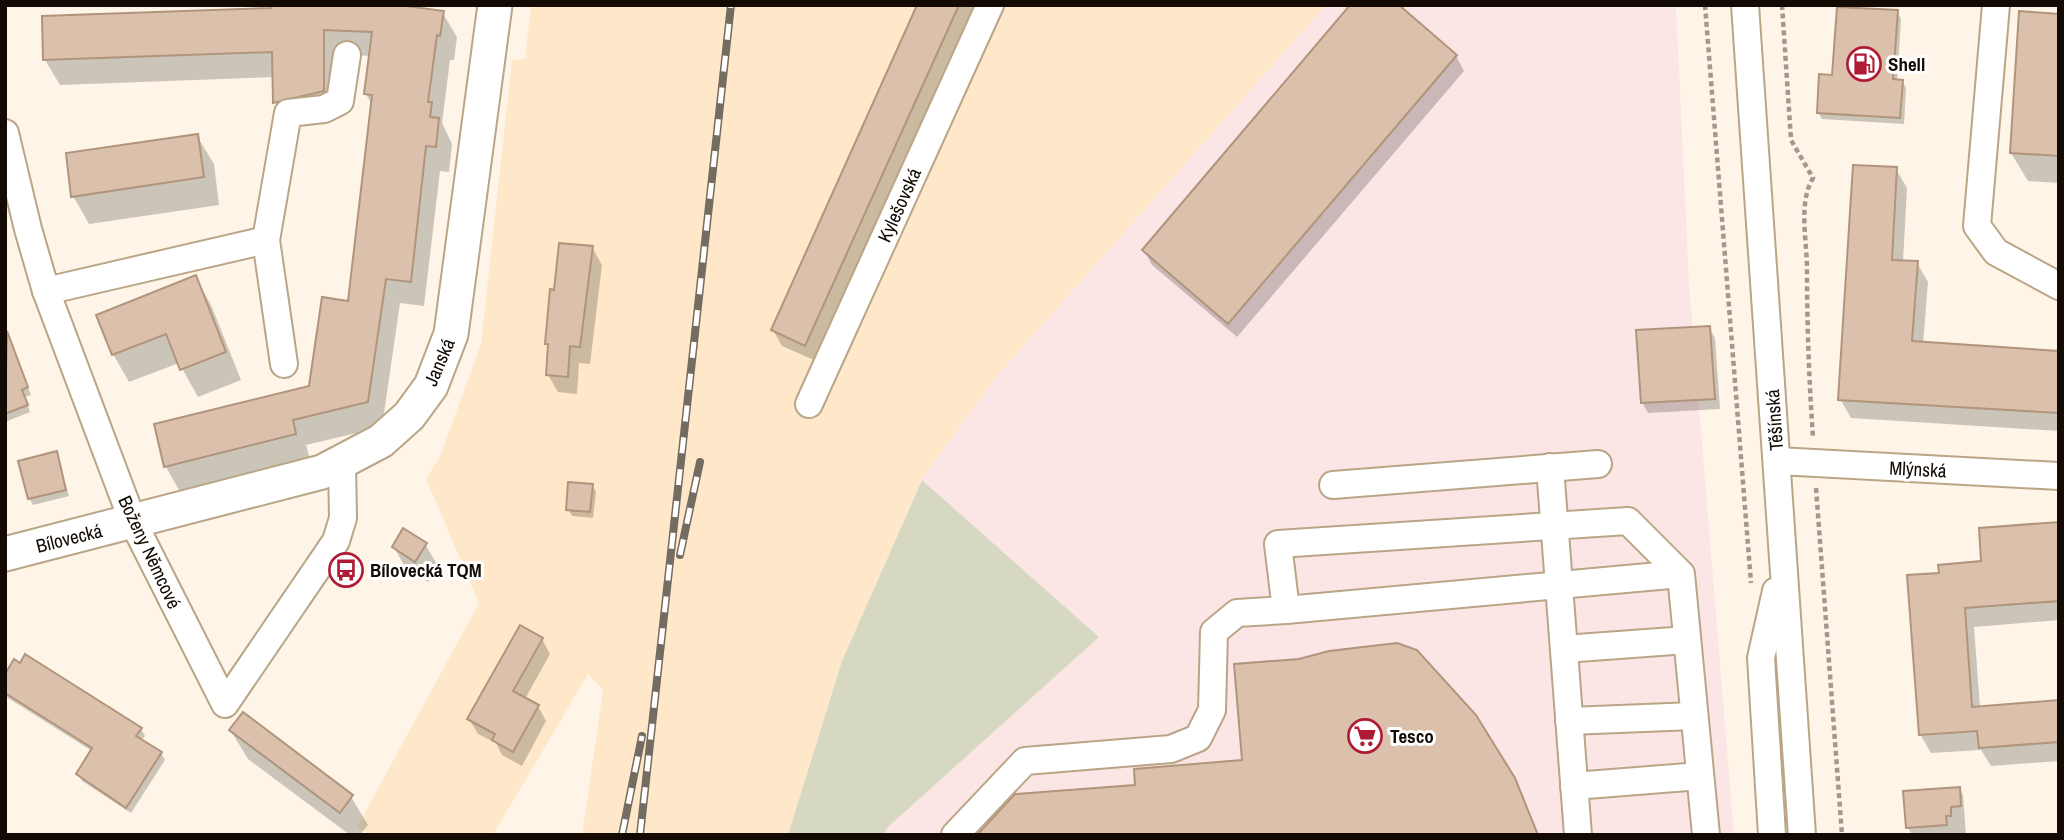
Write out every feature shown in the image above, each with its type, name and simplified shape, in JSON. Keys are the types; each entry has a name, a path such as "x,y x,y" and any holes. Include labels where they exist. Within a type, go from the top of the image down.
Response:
{"main road":[{"name":"Janská","path":"133,522 302,478 342,464 382,441 409,416 430,386 445,354 458,296 495,5"},
{"name":"Bílovecká","path":"5,554 133,522"}],"street":[{"name":"Kylešovská","path":"809,404 990,5"},
{"name":"Těšínská","path":"1745,5 1802,835"},
{"path":"1996,5 1977,226 1996,252 2059,286"},
{"path":"284,364 266,240 288,113 324,109 340,101 347,55"},
{"name":"Boženy Němcové","path":"5,133 46,291 133,522 225,704 336,541 343,518 342,464"},
{"path":"46,291 266,240"},
{"name":"Mlýnská","path":"1777,461 2059,475"},
{"path":"1334,485 1598,464"},
{"path":"1550,467 1578,835"},
{"path":"1286,610 1278,544 1628,522 1681,574 1706,835"},
{"path":"1772,835 1761,658 1783,562"},
{"path":"954,835 1025,761 1171,749 1198,738 1212,709 1214,632 1237,612 1286,610 1681,574"},
{"path":"1564,649 1687,640"},
{"path":"1569,721 1694,716"},
{"path":"1574,786 1700,776"}],"path":[{"path":"1705,5 1744,465"},
{"path":"1782,5 1791,140 1813,178 1808,188 1806,209 1806,323 1842,835"}],"shaded area":[{"path":"531,5 1326,5 995,378 922,479 842,661 788,835 582,835 603,690 588,674 493,835 371,835 357,827 479,603 426,479 441,454 481,344 512,60 525,59"},
{"path":"1326,5 1676,5 1689,283 1734,835 883,835 888,827 1099,637 922,480 995,378"}],"green space":[{"path":"922,480 1099,637 888,827 883,835 788,835 842,661"}],"building":[{"path":"272,5 399,5 444,11 440,36 437,35 428,102 432,102 430,117 439,118 436,147 426,146 411,282 386,279 368,402 293,420 296,434 164,467 154,424 309,386 322,297 348,301 372,95 364,94 372,32 324,30 324,91 273,103 272,52 43,60 42,16 271,8"},
{"path":"917,5 959,5 805,346 771,330"},
{"path":"1350,5 1399,5 1457,55 1228,324 1142,250"},
{"path":"1837,7 1898,10 1893,79 1903,80 1900,118 1817,113 1819,74 1832,75"},
{"path":"2019,11 2059,14 2059,156 2010,153"},
{"path":"198,134 204,177 71,197 66,153"},
{"path":"1853,165 1897,167 1892,260 1918,261 1912,341 2059,351 2059,413 1838,400"},
{"path":"559,243 593,246 580,347 570,346 568,377 546,375 548,344 545,344 550,289 554,290"},
{"path":"196,275 226,352 180,370 166,334 112,355 96,315"},
{"path":"1710,326 1715,399 1641,403 1636,330"},
{"path":"7,331 28,387 22,390 28,405 5,414"},
{"path":"57,451 66,490 28,499 18,461"},
{"path":"568,482 593,484 590,512 566,510"},
{"path":"2059,522 2059,601 1965,608 1972,707 2059,700 2059,742 1979,748 1977,731 1919,735 1907,575 1939,573 1938,565 1981,561 1979,528"},
{"path":"403,528 427,543 415,562 392,547"},
{"path":"520,625 543,638 513,691 539,705 513,752 492,740 495,734 467,719"},
{"name":"Tesco","path":"1397,643 1417,650 1476,715 1515,778 1538,835 977,835 1015,794 1135,785 1134,769 1242,760 1234,664 1299,659 1329,651"},
{"path":"25,654 142,728 136,736 162,752 126,808 76,774 92,748 5,693 5,674 14,659 20,663"},
{"path":"243,712 353,795 340,813 229,730"},
{"path":"1960,787 1961,806 1951,807 1951,816 1946,816 1947,825 1906,828 1903,791"}],"railway":[{"path":"640,835 731,5"},
{"path":"680,555 700,462"},
{"path":"622,835 642,736"}],"place":[{"name":"Shell","path":"1864,64"},
{"name":"Bílovecká TQM","path":"346,570"},
{"name":"Tesco","path":"1365,736"}]}
